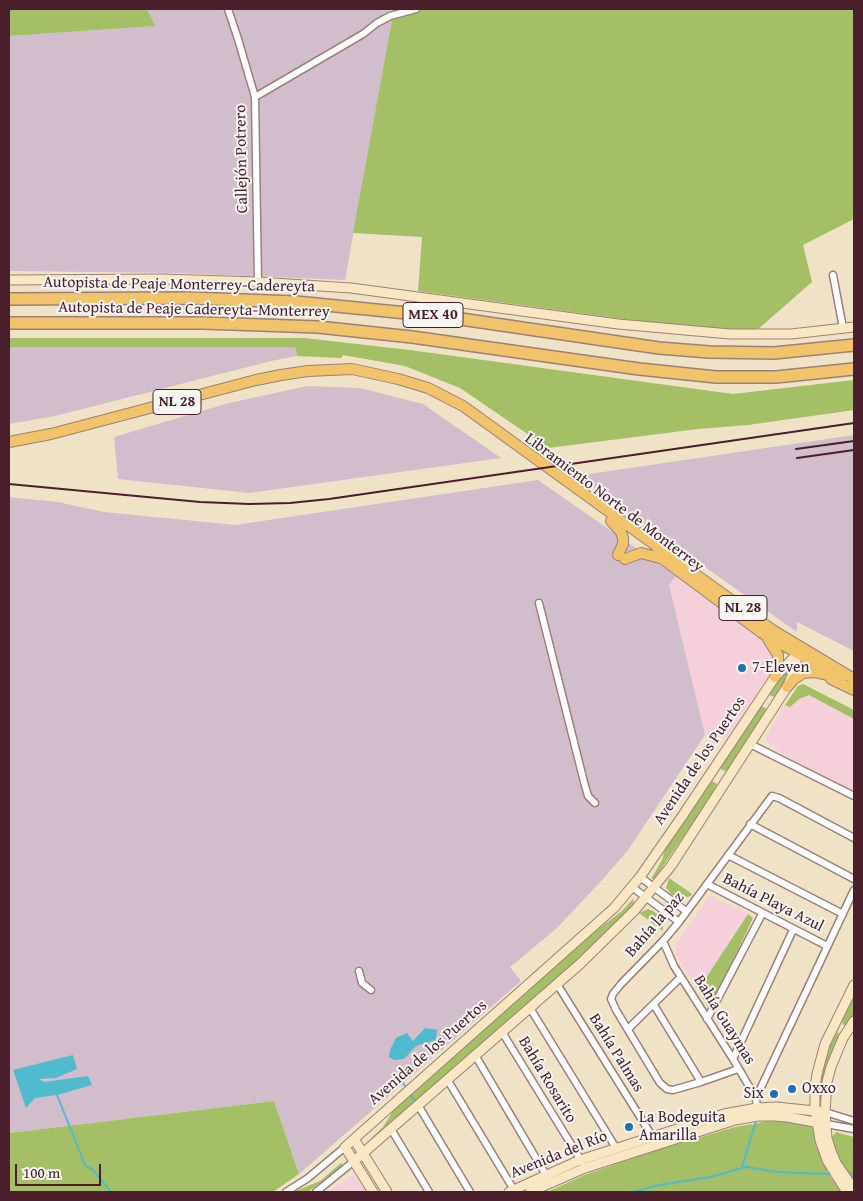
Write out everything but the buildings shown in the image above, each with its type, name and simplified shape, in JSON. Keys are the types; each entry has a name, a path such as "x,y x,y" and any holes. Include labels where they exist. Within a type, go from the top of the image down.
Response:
{"highway":[{"name":"Autopista de Peaje Monterrey-Cadereyta","path":"9,299 189,298 296,302 447,316 644,346 709,352 774,353 854,344"},
{"name":"Autopista de Peaje Cadereyta-Monterrey","path":"9,323 203,323 318,327 435,339 630,368 709,376 776,377 854,369"}],"main road":[{"name":"Libramiento Norte de Monterrey","path":"9,442 47,435 256,380 308,371 352,369 398,378 428,388 457,402 774,631 854,683"},
{"name":"Libramiento Norte de Monterrey","path":"345,370 351,373 379,377 412,386 464,410 611,522 762,633 796,654 854,683"},
{"path":"611,522 621,532 623,538 621,557 641,554 662,559"},
{"path":"742,607 754,620 790,646 796,654"},
{"path":"762,633 778,654 775,676"},
{"path":"787,687 794,678 803,673 817,672 854,683"}],"street":[{"name":"Callejón Potrero","path":"228,9 255,97 258,282"},
{"path":"255,97 363,34 377,23 390,16 416,9"},
{"path":"833,275 844,328"},
{"path":"9,280 162,279 258,282 376,291 618,324 730,334 791,334 854,327"},
{"path":"539,603 584,782 588,796 595,803"},
{"name":"Avenida de los Puertos","path":"286,1192 308,1178 345,1147 603,918 640,877 775,676 796,654"},
{"name":"Avenida de los Puertos","path":"316,1192 557,984 608,938 646,897 671,866 787,687 795,669 796,654"},
{"path":"750,744 854,796"},
{"path":"712,769 728,779"},
{"name":"Bahía la paz","path":"738,1069 673,1090 666,1089 660,1083 613,1004 611,999 613,994 679,922 772,796 854,838"},
{"path":"750,824 854,879"},
{"path":"728,855 843,914"},
{"path":"640,877 686,911"},
{"name":"Bahía Playa Azul","path":"707,884 827,946"},
{"path":"632,887 679,922"},
{"path":"757,1107 827,946 854,890"},
{"path":"707,1019 762,914"},
{"path":"733,1059 793,930"},
{"name":"Bahía Guaymas","path":"663,940 668,954 681,977 733,1059 757,1107"},
{"path":"359,971 362,983 371,990"},
{"path":"628,1029 681,977"},
{"name":"Bahía Palmas","path":"557,984 652,1136"},
{"path":"854,985 834,1025 822,1055 817,1074 815,1110 836,1163 854,1189"},
{"path":"654,1005 701,1082"},
{"path":"530,1008 616,1148"},
{"path":"847,1192 827,1160 820,1140 830,1067 836,1052 854,1021"},
{"path":"834,1025 847,1031"},
{"name":"Bahía Rosarito","path":"502,1032 582,1164"},
{"path":"475,1055 546,1175"},
{"path":"447,1080 511,1191"},
{"path":"418,1105 470,1192"},
{"name":"Avenida del Río","path":"511,1191 546,1175 735,1120 757,1107 787,1116 821,1122"},
{"name":"Avenida del Río","path":"530,1192 616,1148 724,1114 757,1107 825,1112"},
{"path":"825,1112 854,1121"},
{"path":"821,1122 854,1129"},
{"path":"391,1129 429,1192"},
{"path":"354,1139 387,1192"},
{"path":"345,1147 374,1192"}],"shaded area":[{"path":"147,9 394,9 345,280 178,273 9,271 9,36 154,26"},
{"path":"9,347 295,347 297,356 55,416 9,424"},
{"path":"307,386 360,388 423,404 501,458 249,493 118,479 114,437 225,404"},
{"path":"854,435 854,651 797,622 797,632 576,476"},
{"path":"538,480 676,576 669,585 705,735 628,850 557,928 510,967 521,981 299,1174 274,1101 9,1133 9,497 58,502 104,512 235,525"},
{"path":"676,576 766,642 775,653 775,666 727,738 705,735 669,585"},
{"path":"801,684 854,711 854,791 786,756 766,742 766,737 777,717"},
{"path":"710,895 748,914 698,990 676,955 676,944"},
{"path":"354,1174 367,1192 328,1192"}],"green space":[{"path":"9,9 147,9 155,26 9,36"},
{"path":"394,9 854,9 854,219 803,245 812,282 757,330 706,328 638,321 418,291 422,237 353,233"},
{"path":"9,338 304,338 410,350 733,394 854,380 854,410 748,425 698,429 548,448 460,388 405,366 343,355 341,358 297,356 295,347 9,347"},
{"path":"786,665 792,665 792,671 776,697 771,696 769,694"},
{"path":"803,684 854,710 854,719 809,695 799,699 790,707 785,705 798,686"},
{"path":"760,706 766,709 762,718 728,770 722,770 720,767"},
{"path":"712,781 717,784 714,792 655,878 651,879 662,860 665,850"},
{"path":"669,878 692,894 691,896 680,899 672,895 666,888"},
{"path":"633,899 634,902 629,910 569,970 363,1146 383,1127 393,1111 598,929 622,911"},
{"path":"648,909 662,918 663,931 639,913"},
{"path":"748,914 753,918 712,1006 709,1008 698,990"},
{"path":"854,994 854,1014 847,1024 843,1025 842,1021"},
{"path":"838,1031 839,1036 825,1071 822,1105 818,1105 819,1081 827,1051"},
{"path":"274,1101 299,1174 273,1192 9,1192 9,1133"},
{"path":"767,1121 795,1122 809,1125 813,1128 816,1142 828,1173 841,1192 547,1192 587,1174 660,1149 735,1127 754,1125"},
{"path":"836,1132 854,1137 854,1183 843,1168 833,1142 832,1137"},
{"path":"341,1163 343,1165 308,1192 293,1192 320,1181"}],"water":[{"path":"425,1028 437,1030 436,1040 416,1046 404,1059 394,1060 389,1057 396,1038 407,1033 413,1041"},
{"path":"73,1055 77,1069 56,1078 39,1079 44,1082 88,1076 92,1085 57,1095 35,1098 26,1108 13,1070"}],"waterway":[{"path":"402,1081 406,1088"},
{"path":"410,1094 416,1102"},
{"path":"57,1095 85,1165 93,1170 111,1192"},
{"path":"742,1167 756,1121"},
{"path":"632,1192 660,1185 710,1177 746,1167 777,1172 829,1174"},
{"path":"847,1174 854,1174"}],"railway":[{"path":"9,484 200,502 290,503 329,499 854,423"},
{"path":"796,449 854,441"},
{"path":"797,458 854,450"}],"place":[{"name":"7-Eleven","path":"742,668"},
{"name":"Oxxo","path":"792,1089"},
{"name":"Six","path":"774,1094"},
{"name":"La Bodeguita Amarilla","path":"629,1127"}]}
